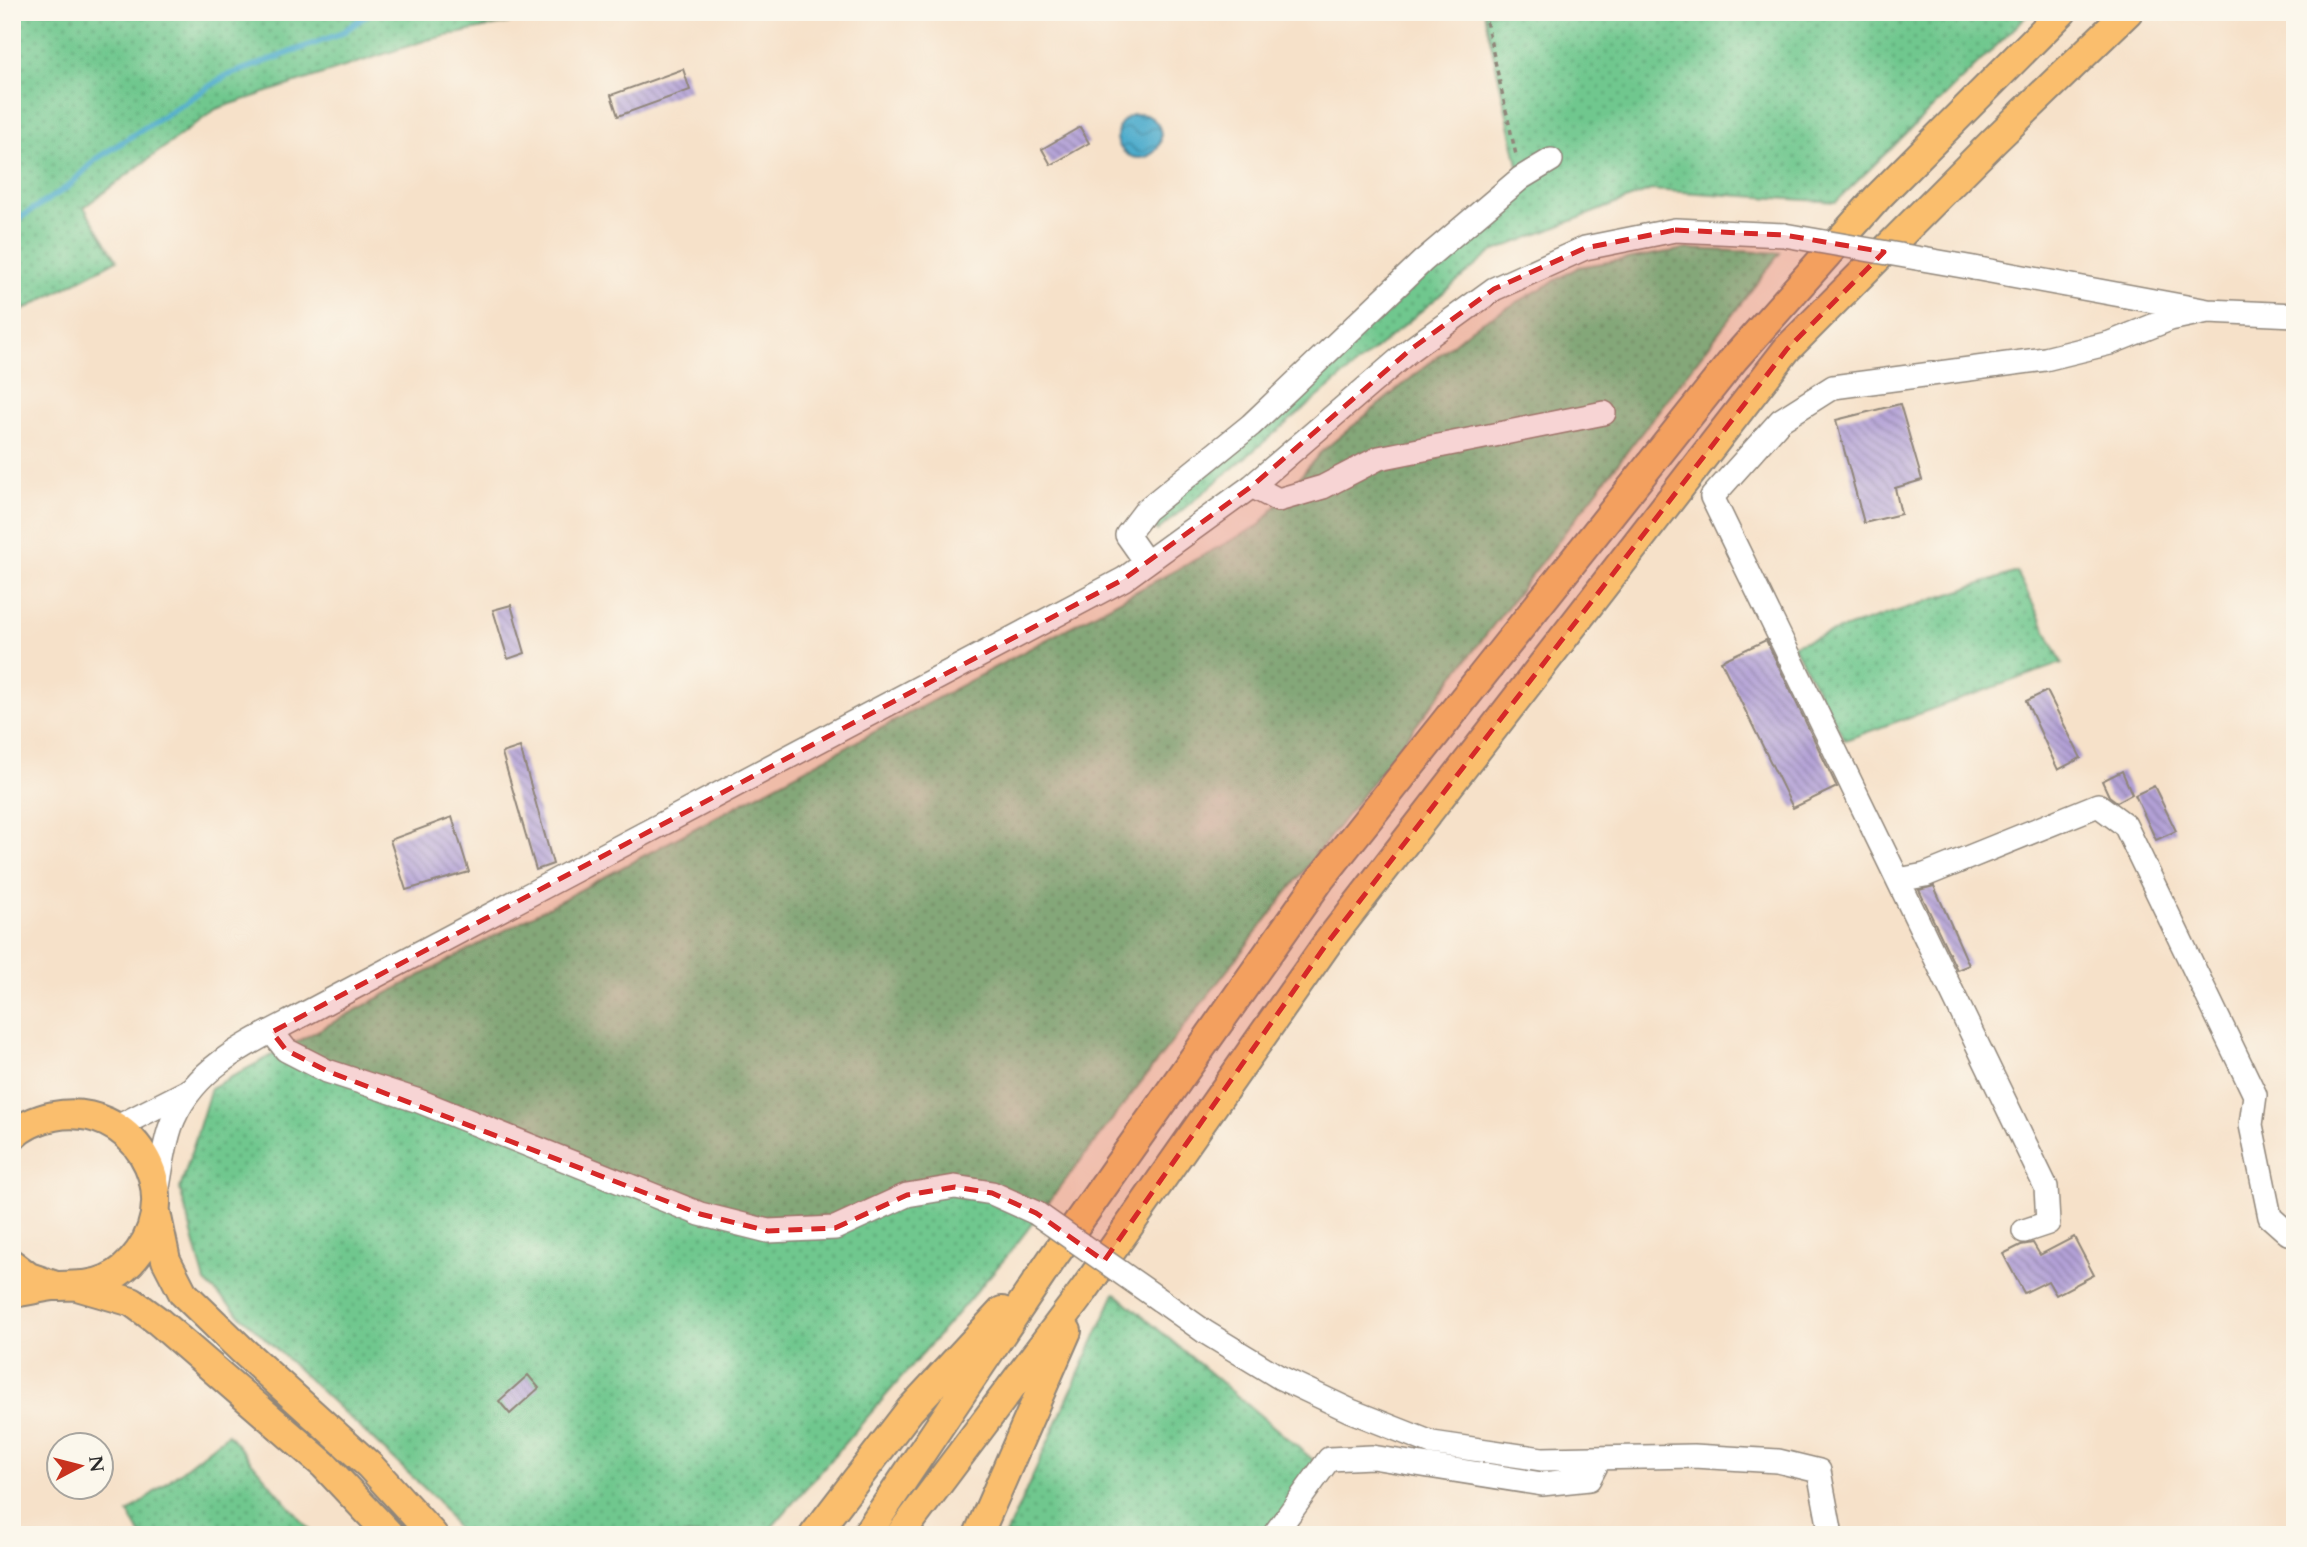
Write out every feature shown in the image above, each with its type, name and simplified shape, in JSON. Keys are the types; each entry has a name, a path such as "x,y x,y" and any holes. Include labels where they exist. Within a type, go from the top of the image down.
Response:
{"main road":[{"path":"866,1535 1052,1259 1321,878 1734,359 1878,197 2062,12"},
{"path":"900,1535 1084,1290 1328,942 1787,349 1994,141 2128,12"},
{"path":"14,1130 41,1118 67,1113 93,1116 117,1127 136,1144 150,1166 166,1260 183,1293 370,1466 433,1535"},
{"path":"12,1293 107,1279 131,1262 148,1239 156,1202"},
{"path":"814,1535 910,1410 1052,1259"},
{"path":"12,1264 29,1277 132,1302 158,1321 324,1465 390,1535"},
{"path":"978,1535 1084,1290"}],"street":[{"path":"1146,562 1127,535 1146,510 1251,425 1423,261 1521,178 1551,160"},
{"path":"156,1202 173,1119 190,1090 209,1069 272,1032 1124,579 1252,486 1410,350 1494,289 1585,248 1675,230 1784,235 2136,300 2208,311 2295,315"},
{"path":"2110,343 2136,300"},
{"path":"2024,1231 2048,1223 2046,1186 1712,497 1781,420 1833,387 2045,359 2110,343 2170,319 2208,311"},
{"path":"1252,486 1278,500 1324,486 1379,458 1604,413"},
{"path":"1898,880 1925,875 2098,805 2125,825 2255,1095 2251,1125 2270,1217 2288,1233 2295,1232"},
{"path":"272,1032 286,1050 327,1071 419,1101 700,1214 768,1231 835,1228 907,1195 955,1187 992,1193 1036,1213 1205,1332 1279,1377 1351,1411 1432,1443 1542,1459 1694,1455 1778,1461 1819,1471 1831,1535"},
{"path":"117,1127 190,1090"},
{"path":"1274,1535 1329,1459 1372,1457 1542,1484 1589,1479 1600,1458"}],"path":[{"path":"1484,12 1521,178"}],"highlighted area":[{"path":"1675,230 1784,235 1884,252 1787,349 1328,942 1104,1261 1036,1213 992,1193 955,1187 907,1195 835,1228 768,1231 700,1214 327,1071 286,1050 272,1032 1124,579 1252,486 1410,350 1494,289 1585,248"}],"green space":[{"path":"12,12 559,12 427,40 216,109 84,207 117,260 12,316"},
{"path":"1484,12 2031,12 1836,202 1651,190 1492,252 1157,531 1146,510 1521,178"},
{"path":"1686,249 1780,253 1007,1256 765,1535 461,1535 438,1501 205,1282 180,1189 211,1088 1260,525 1320,453 1472,328 1579,267"},
{"path":"2017,572 2062,663 1845,740 1793,645"},
{"path":"1115,1293 1325,1470 1288,1535 1006,1535"},
{"path":"228,1434 314,1535 141,1535 128,1513"}],"water":[{"path":"1139,114 1155,120 1161,136 1155,152 1139,158 1123,152 1117,136 1123,120"}],"building":[{"path":"683,69 690,90 618,116 611,95"},
{"path":"1080,127 1089,143 1051,165 1042,149"},
{"path":"1900,404 1922,480 1895,488 1901,514 1864,523 1836,420"},
{"path":"511,605 525,653 508,659 493,610"},
{"path":"1766,640 1837,787 1793,808 1721,661"},
{"path":"2047,691 2081,758 2058,770 2026,701"},
{"path":"520,747 553,864 536,870 502,753"},
{"path":"2122,771 2132,794 2117,802 2109,796 2102,781"},
{"path":"2154,786 2176,831 2156,840 2135,795"},
{"path":"452,817 469,872 406,890 390,840"},
{"path":"1934,886 1969,965 1957,970 1919,890"},
{"path":"2074,1237 2094,1275 2056,1295 2048,1281 2024,1293 2003,1254 2021,1245 2033,1243 2040,1255"},
{"path":"528,1375 539,1388 510,1414 499,1401"}],"waterway":[{"path":"12,223 69,186 96,159 226,76 340,34 371,12"}]}
